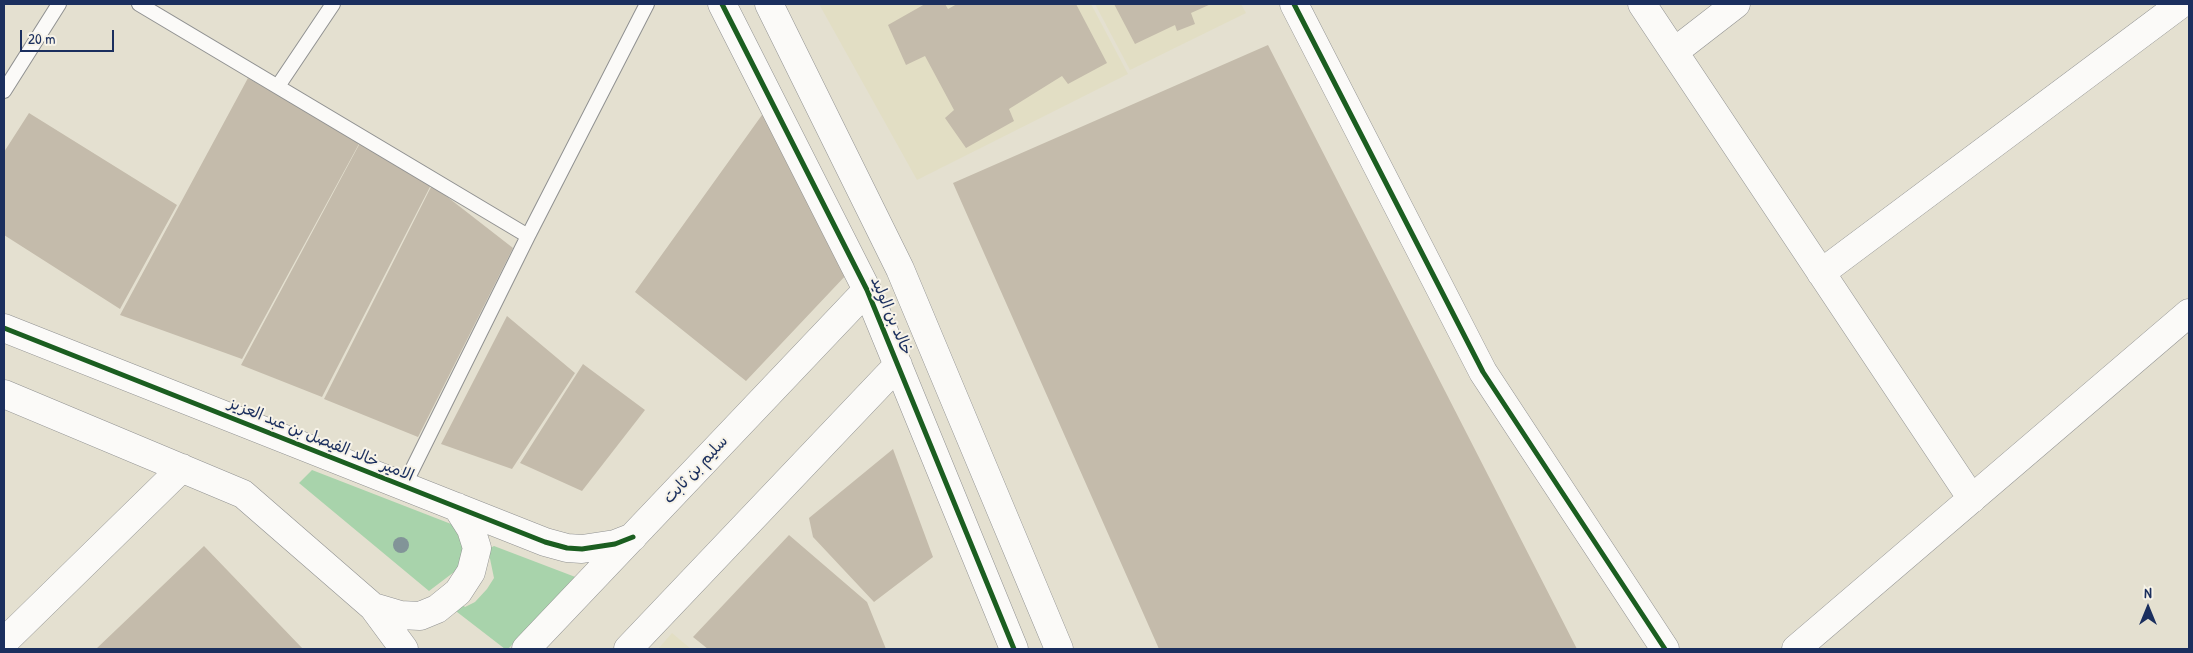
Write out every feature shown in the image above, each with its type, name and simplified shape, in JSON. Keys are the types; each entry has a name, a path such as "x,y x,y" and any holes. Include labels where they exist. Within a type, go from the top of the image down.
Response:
{"street":[{"name":"خالد بن الوليد","path":"722,4 867,290 1014,649"},
{"name":"خالد بن الوليد","path":"769,4 900,269 1059,649"},
{"path":"1294,4 1483,372 1665,649"},
{"path":"1642,4 1972,499"},
{"path":"1674,52 1736,4"},
{"path":"1821,273 2180,4"},
{"name":"سليم بن ثابت","path":"526,649 867,290"},
{"path":"1796,649 2189,313"},
{"name":"الامير خالد الفيصل بن عبد العزيز","path":"5,327 545,542 566,548 599,547 633,537"},
{"path":"628,649 898,365"},
{"path":"4,394 243,494 373,608 404,649"},
{"path":"4,642 182,468"},
{"path":"373,608 400,615 420,616 437,609 458,592 471,572 477,548 471,529 457,507"}],"lane":[{"path":"4,91 59,4"},
{"path":"139,4 528,236"},
{"path":"278,86 333,4"},
{"path":"404,486 528,236 647,4"}],"shaded area":[{"path":"819,4 1091,4 1128,74 917,180"},
{"path":"1095,4 1241,4 1246,13 1130,70"},
{"path":"672,633 691,649 658,649"}],"green space":[{"path":"312,470 464,529 462,566 429,591 299,483"},
{"path":"494,546 578,578 508,649 505,649 448,605 456,599 465,607 475,602 487,589 494,578 488,549"}],"building":[{"path":"925,4 945,4 948,9 957,4 1076,4 1107,63 1068,84 1062,76 1009,109 1014,121 966,148 945,118 954,110 925,56 906,65 888,25"},
{"path":"1114,4 1211,4 1191,13 1195,24 1177,31 1175,25 1135,44"},
{"path":"1268,45 1577,649 1159,649 953,183"},
{"path":"248,78 360,142 242,359 120,315"},
{"path":"767,108 848,273 746,381 635,292"},
{"path":"29,113 177,205 120,309 4,235 4,152"},
{"path":"360,143 433,181 322,397 241,365"},
{"path":"432,185 513,248 418,437 324,399"},
{"path":"507,316 575,373 512,469 441,444"},
{"path":"583,364 645,410 582,491 520,463"},
{"path":"893,449 933,557 874,602 813,537 809,518"},
{"path":"789,535 867,602 886,649 708,649 693,637"},
{"path":"204,546 303,649 96,649"}],"cycle path":[{"path":"722,4 867,290 1014,649"},
{"path":"1294,4 1483,372 1665,649"},
{"path":"4,328 545,542 567,548 582,549 615,544 633,537"}]}
